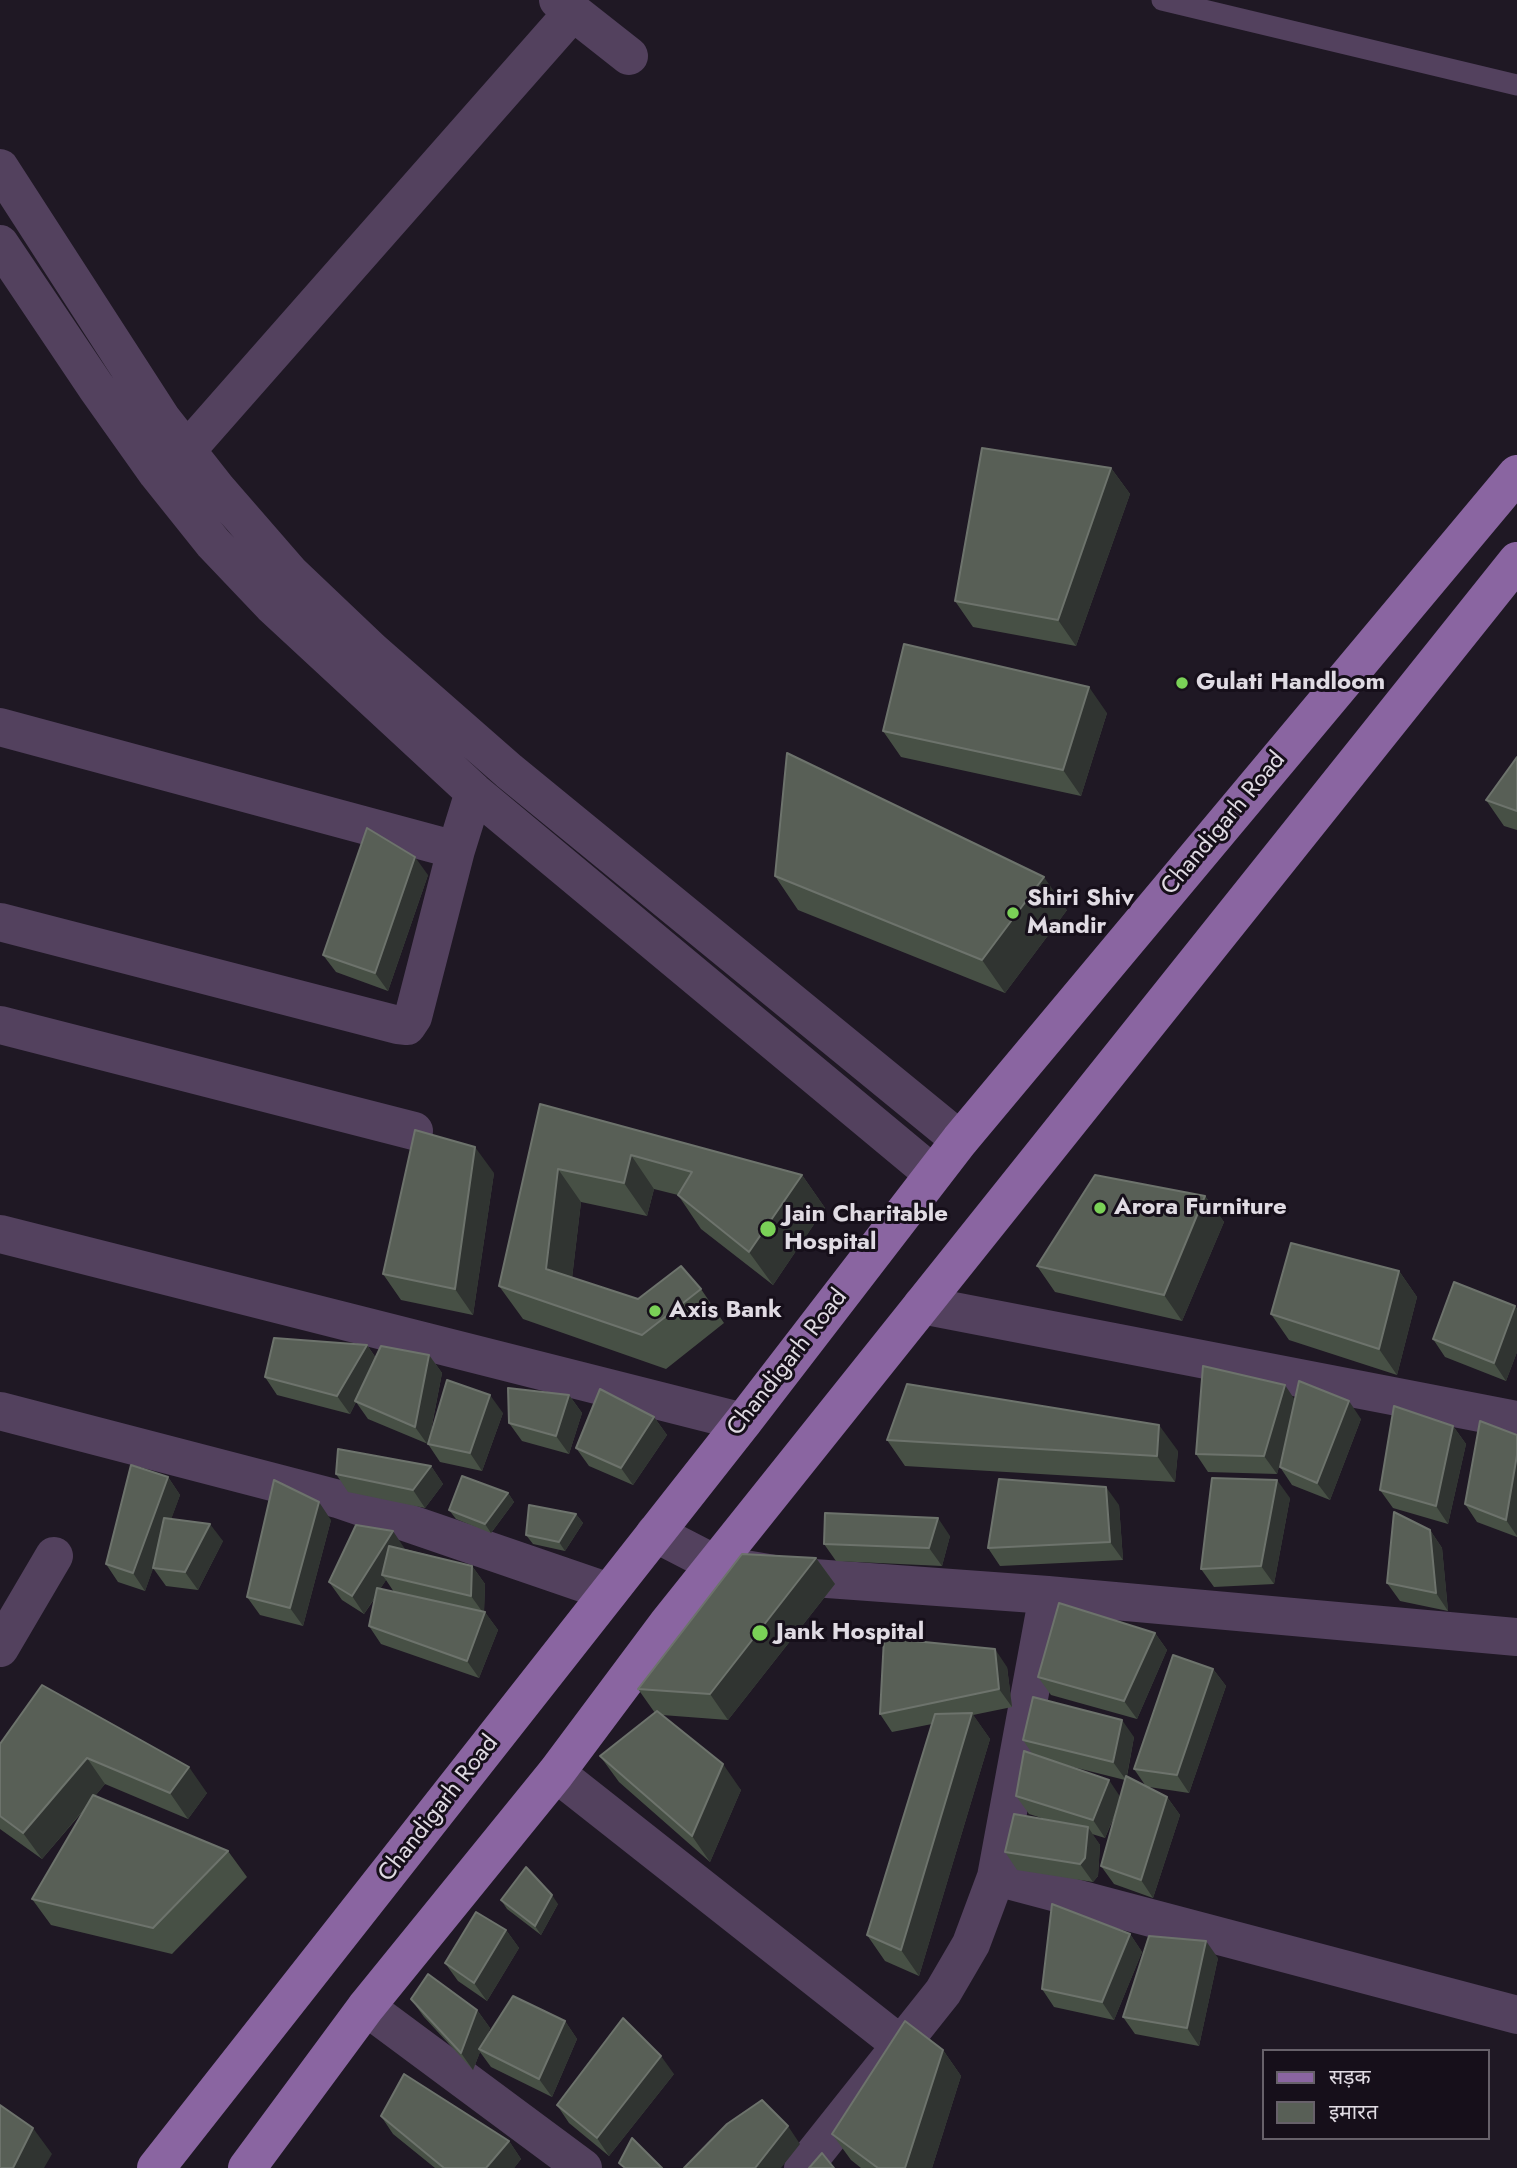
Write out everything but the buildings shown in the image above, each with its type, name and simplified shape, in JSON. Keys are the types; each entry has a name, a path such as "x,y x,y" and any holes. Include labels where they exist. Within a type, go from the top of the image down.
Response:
{"main road":[{"name":"Chandigarh Road","path":"156,2168 743,1422 960,1140 1517,474"},
{"path":"247,2168 366,2007 556,1773 668,1623 1517,561"}],"street":[{"path":"187,450 565,6 629,57"},
{"path":"0,168 162,419 217,489 290,573 370,650 509,771 960,1140"},
{"path":"0,244 157,473 213,543 272,605 474,792 933,1174"},
{"path":"0,727 456,850"},
{"path":"0,922 407,1026 413,1017 456,850 474,792"},
{"path":"0,1025 414,1131"},
{"path":"0,1234 743,1422"},
{"path":"922,1305 1517,1420"},
{"path":"0,1411 338,1499 610,1592"},
{"path":"655,1533 715,1564 786,1576 1048,1595 1517,1637"},
{"path":"0,1648 54,1556"},
{"path":"803,2168 943,1992 971,1944 996,1877 1048,1595"},
{"path":"556,1773 901,2045"},
{"path":"996,1877 1517,2015"},
{"path":"366,2007 583,2168"}],"lane":[{"path":"1162,0 1517,85"}],"place":[{"name":"Gulati Handloom","path":"1182,683"},
{"name":"Shiri Shiv Mandir","path":"1013,913"},
{"name":"Arora Furniture","path":"1100,1208"},
{"name":"Jain Charitable Hospital","path":"768,1229"},
{"name":"Axis Bank","path":"655,1311"},
{"name":"Jank Hospital","path":"760,1633"}]}
